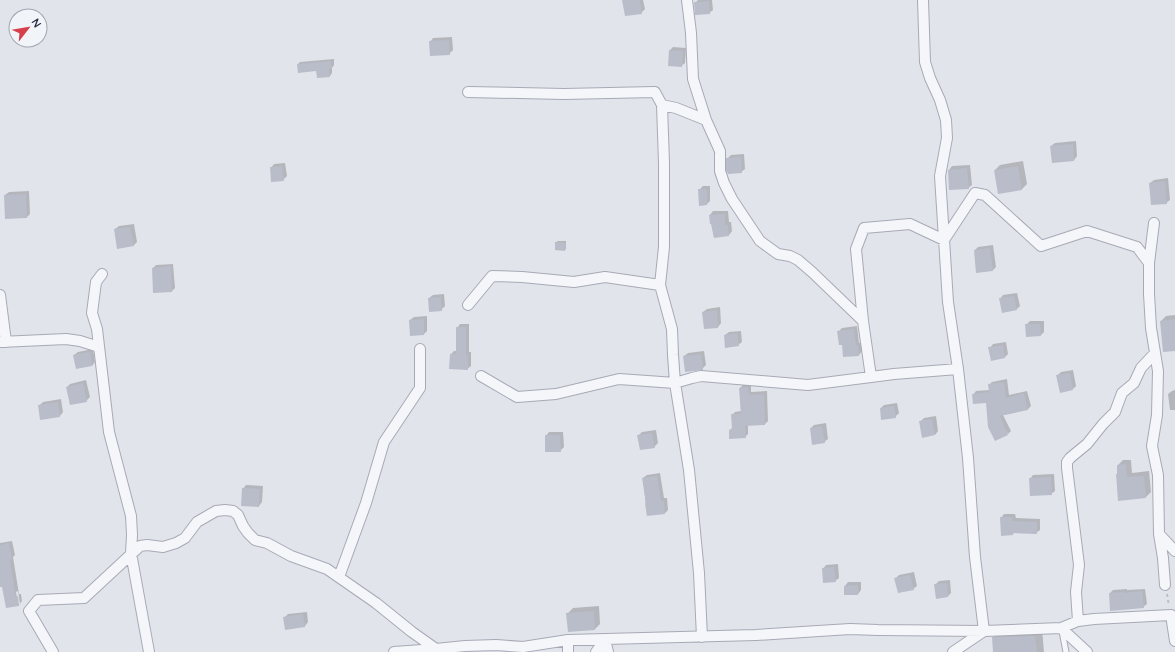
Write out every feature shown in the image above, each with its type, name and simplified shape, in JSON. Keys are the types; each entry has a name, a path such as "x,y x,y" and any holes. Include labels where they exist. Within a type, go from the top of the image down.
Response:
{"street":[{"path":"687,0 691,33 693,79 706,120 720,151 720,171 732,199 760,241 778,254 790,256 798,260 863,321"},
{"path":"923,0 926,62 930,78 940,100 946,120 947,138 940,176 948,302 958,369 968,458 975,557 984,631"},
{"path":"468,92 564,94 655,92 662,104 664,247 660,285 672,329 672,355 675,383 689,470 699,573 702,637"},
{"path":"662,104 706,120"},
{"path":"944,240 975,193 985,195 1041,246 1087,231 1137,247 1149,263"},
{"path":"1154,223 1149,263 1149,294 1151,328 1158,378 1157,415 1152,446 1158,475 1159,534 1165,585"},
{"path":"871,377 863,321 856,250 864,228 910,224 944,240"},
{"path":"102,274 96,282 92,314 97,329 108,432 130,516 132,535 131,553 149,652"},
{"path":"468,305 492,276 574,282 605,276 660,285"},
{"path":"0,295 3,342 66,339 80,341 99,347"},
{"path":"339,577 366,503 384,442 420,388 420,349"},
{"path":"1078,621 1076,592 1079,565 1067,462 1087,444 1115,412 1122,393 1134,383 1141,368 1155,353"},
{"path":"481,376 518,397 556,394 620,380 675,383 701,376 808,385 894,374 958,369"},
{"path":"53,652 29,611 38,600 84,598 140,546 147,545 163,547 185,538 197,522 216,511 225,510 233,511 238,515 243,526 255,540 267,543 291,556 327,569 376,602 412,632 443,650"},
{"path":"1159,534 1175,551"},
{"path":"394,652 443,650 496,645 523,650 568,640 756,635 850,628 878,630 984,631 1061,628 1078,621 1094,618 1173,615 1175,641"},
{"path":"1061,628 1087,652"},
{"path":"953,652 984,631"},
{"path":"568,640 568,652"},
{"path":"596,652 605,640"},
{"path":"605,640 608,652"}],"lane":[{"path":"1061,628 1066,652"}],"path":[{"path":"1165,585 1173,615"}],"building":[{"path":"622,0 640,0 642,14 625,16"},
{"path":"709,1 710,14 695,15 694,2"},
{"path":"449,40 450,55 430,56 429,41"},
{"path":"669,50 683,51 682,67 668,66"},
{"path":"331,61 332,69 329,69 330,77 317,78 316,71 298,73 297,64"},
{"path":"1073,144 1074,161 1052,163 1050,146"},
{"path":"741,157 742,173 728,174 726,170 726,158"},
{"path":"282,166 284,181 271,182 270,167"},
{"path":"1018,166 1022,190 998,194 994,170"},
{"path":"967,168 969,189 949,190 948,170"},
{"path":"1165,181 1167,204 1151,205 1149,183"},
{"path":"698,189 707,189 707,205 699,206"},
{"path":"26,194 27,218 5,219 4,195"},
{"path":"725,214 725,225 728,225 729,236 714,238 709,215"},
{"path":"130,227 134,246 117,249 114,229"},
{"path":"555,242 566,243 565,251 555,250"},
{"path":"990,248 993,271 976,273 974,250"},
{"path":"171,266 172,292 153,293 152,268"},
{"path":"1014,296 1017,310 1002,313 999,298"},
{"path":"441,297 442,311 429,312 428,298"},
{"path":"717,310 718,328 704,329 702,312"},
{"path":"424,319 424,335 410,336 409,320"},
{"path":"1175,319 1175,351 1163,352 1160,321"},
{"path":"1025,324 1040,324 1041,336 1026,337"},
{"path":"456,327 466,327 466,355 468,355 468,370 449,369 450,354 456,354"},
{"path":"854,329 859,356 843,357 842,345 839,345 837,331"},
{"path":"737,333 739,346 725,348 724,335"},
{"path":"1003,345 1005,358 991,361 988,347"},
{"path":"90,352 92,366 76,369 73,355"},
{"path":"701,354 703,370 685,372 683,356"},
{"path":"1070,373 1073,390 1060,393 1056,375"},
{"path":"1004,382 1006,398 1024,393 1028,410 1000,416 1008,435 995,441 988,427 986,403 973,404 972,394 989,392 988,384"},
{"path":"83,383 87,402 70,405 66,387"},
{"path":"748,387 749,395 764,394 765,425 745,426 746,438 729,439 729,430 732,429 731,414 741,414 739,388"},
{"path":"58,402 60,417 40,420 38,405"},
{"path":"894,406 896,418 881,420 880,408"},
{"path":"932,419 935,435 922,438 919,421"},
{"path":"822,426 825,443 812,445 810,428"},
{"path":"652,433 655,448 640,450 637,435"},
{"path":"545,435 560,435 561,452 545,452"},
{"path":"1126,464 1127,477 1144,476 1146,498 1118,501 1116,474 1117,465"},
{"path":"657,476 661,501 664,501 665,514 647,516 642,478"},
{"path":"1051,477 1052,495 1030,496 1029,478"},
{"path":"242,488 260,489 259,507 241,506"},
{"path":"1000,517 1012,517 1012,521 1037,522 1037,534 1013,533 1013,535 1001,536"},
{"path":"9,543 12,559 10,560 16,597 18,596 19,606 6,608 2,587 0,587 0,545"},
{"path":"834,567 836,582 823,583 822,568"},
{"path":"910,575 914,590 898,593 894,578"},
{"path":"947,583 948,597 936,599 934,584"},
{"path":"858,585 858,595 844,595 844,586"},
{"path":"1142,591 1144,608 1110,611 1109,593"},
{"path":"594,611 595,630 568,632 566,613"},
{"path":"303,614 305,627 285,630 283,617"},
{"path":"1035,636 1037,652 993,652 992,637"}]}
